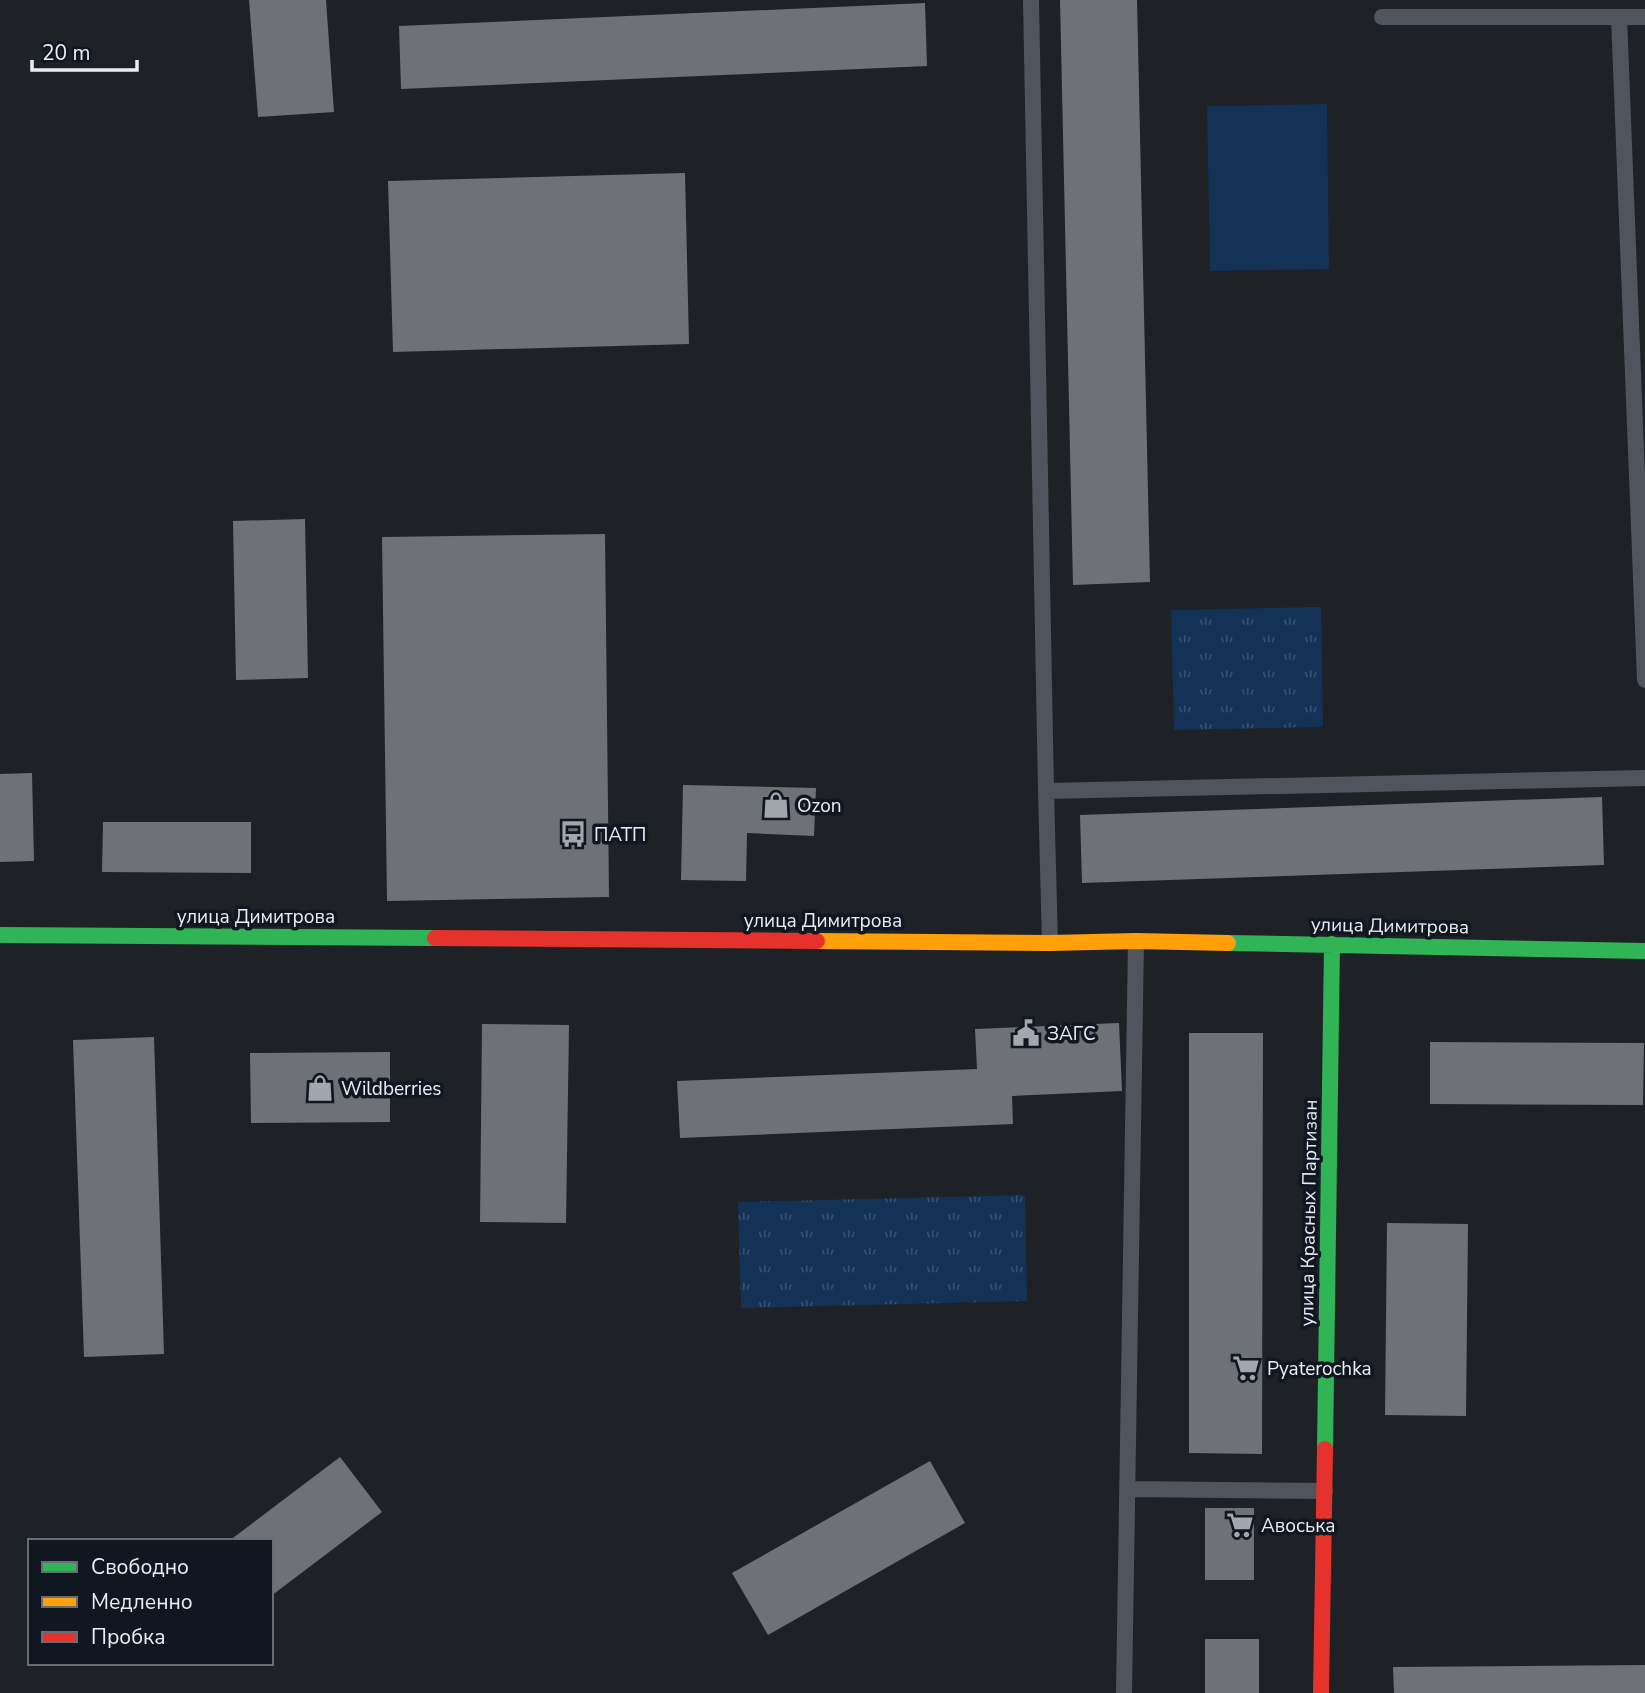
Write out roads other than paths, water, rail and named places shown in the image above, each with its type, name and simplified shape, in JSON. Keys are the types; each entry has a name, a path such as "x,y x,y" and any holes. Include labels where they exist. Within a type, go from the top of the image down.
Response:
{"street":[{"name":"улица Димитрова","path":"0,935 1050,943 1136,941 1645,951"},
{"name":"улица Красных Партизан","path":"1321,1693 1332,944"}],"lane":[{"path":"1031,0 1050,943"},
{"path":"1497,0 1497,17"},
{"path":"1382,17 1645,17"},
{"path":"1619,17 1645,680"},
{"path":"1046,791 1645,778"},
{"path":"1124,1693 1136,941"},
{"path":"1127,1489 1325,1491"}],"place":[{"name":"Ozon","path":"776,805"},
{"name":"ПАТП","path":"573,834"},
{"name":"ЗАГС","path":"1026,1033"},
{"name":"Wildberries","path":"320,1088"},
{"name":"Pyaterochka","path":"1246,1368"},
{"name":"Авоська","path":"1240,1525"}]}
